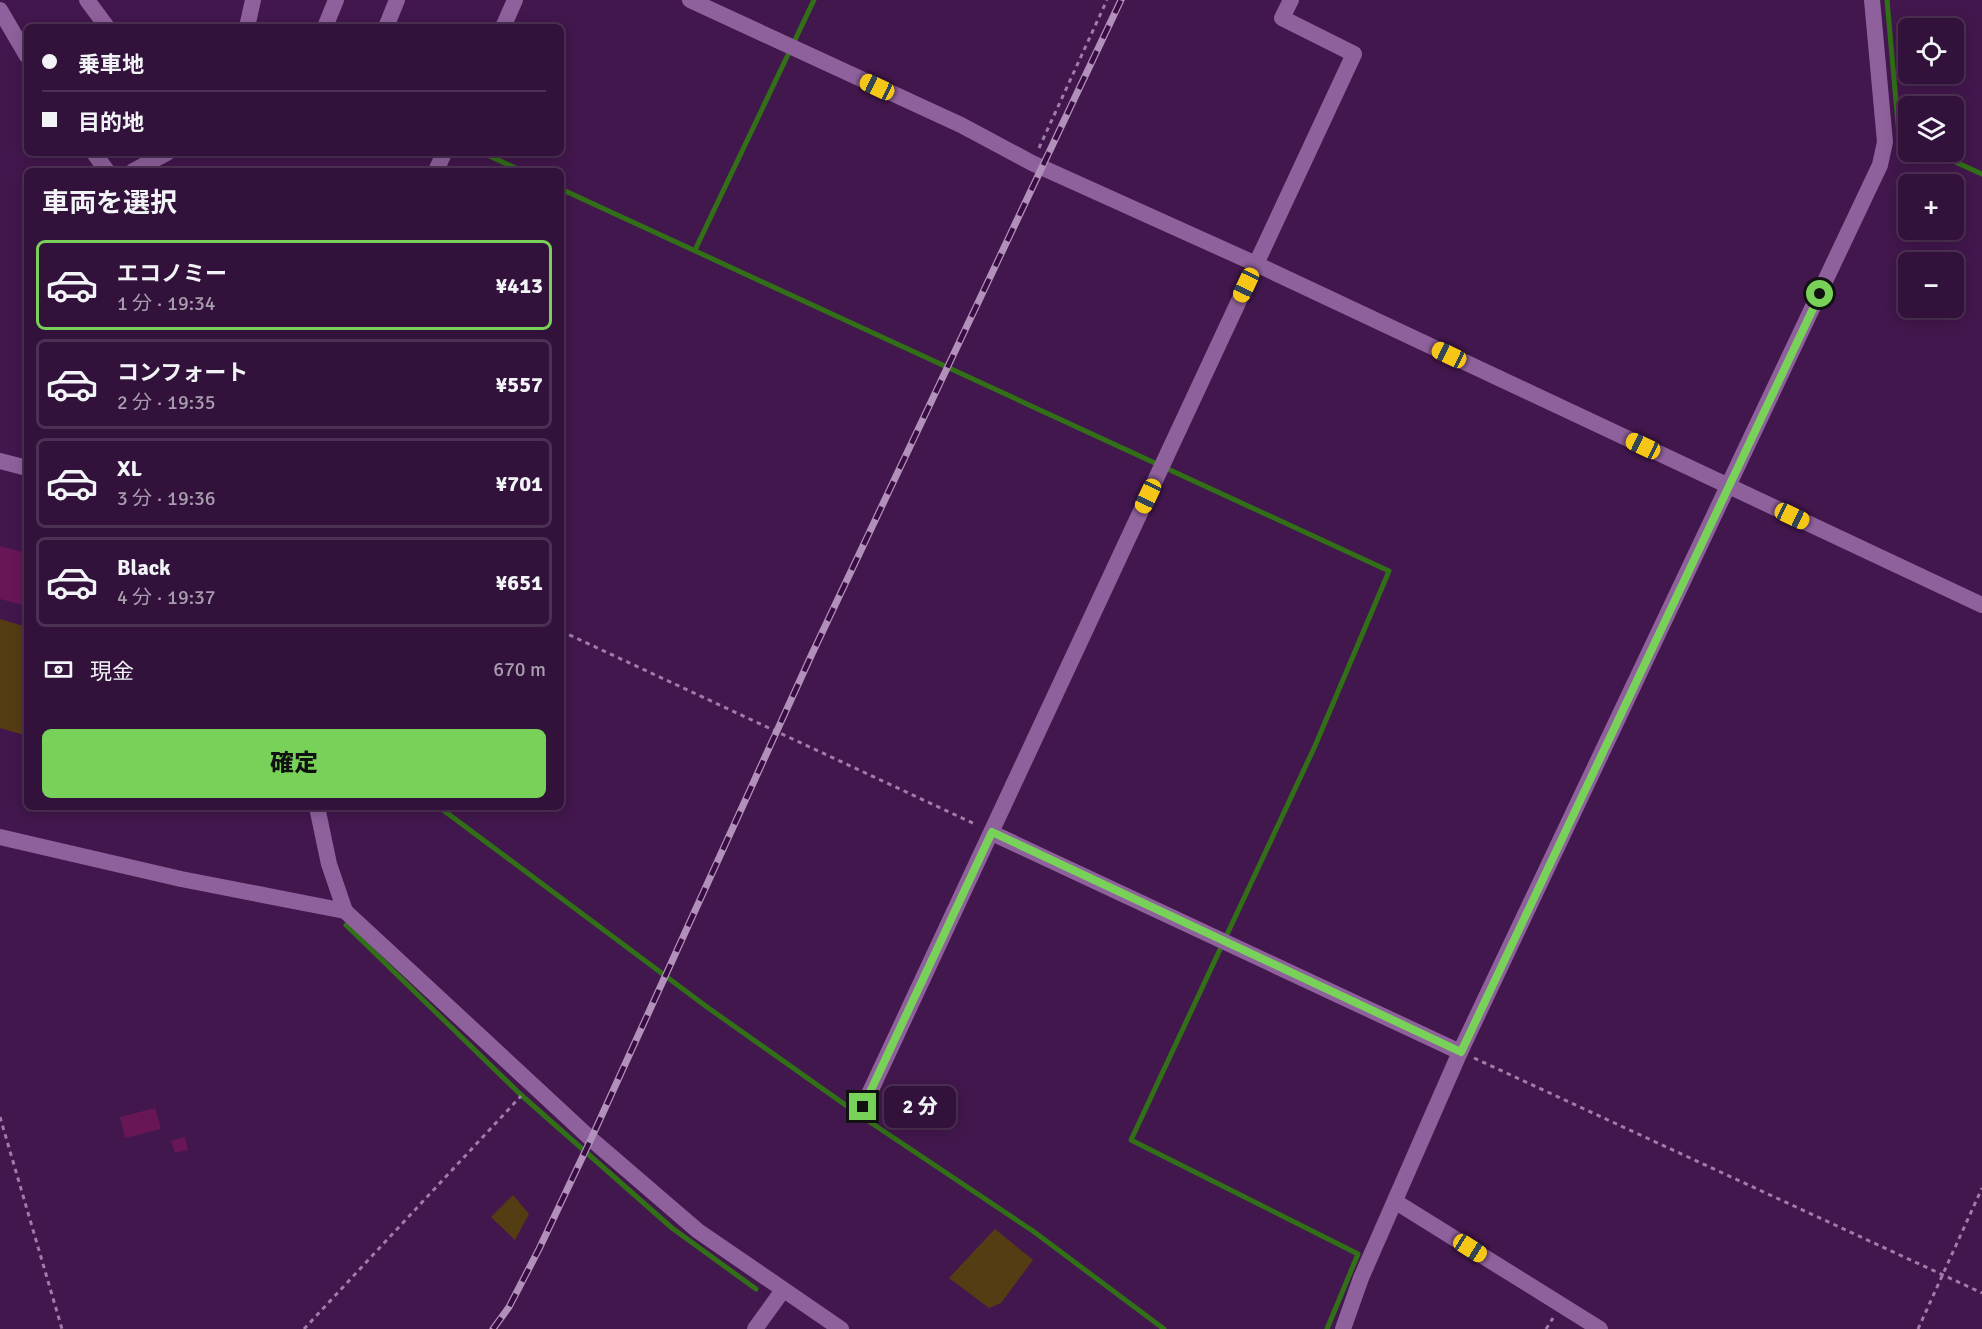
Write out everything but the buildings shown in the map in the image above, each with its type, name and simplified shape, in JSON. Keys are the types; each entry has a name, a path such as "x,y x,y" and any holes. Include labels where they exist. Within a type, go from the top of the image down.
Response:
{"street":[{"path":"87,0 104,24"},
{"path":"248,24 253,0"},
{"path":"327,24 336,0"},
{"path":"387,24 397,0"},
{"path":"504,24 515,0"},
{"path":"690,0 961,125 1032,163 1256,264 1982,605"},
{"path":"863,1107 1354,54 1282,18 1291,0"},
{"path":"1343,1329 1361,1278 1461,1052 1880,165 1885,142 1872,0"},
{"path":"0,10 24,51"},
{"path":"139,168 161,156"},
{"path":"0,462 24,467"},
{"path":"317,810 329,864 345,911 532,1084 698,1231 841,1329"},
{"path":"992,832 1461,1052"},
{"path":"0,837 181,879 345,911"},
{"path":"1396,1202 1600,1329"},
{"path":"755,1329 783,1290"}],"path":[{"path":"1032,163 1107,0"},
{"path":"564,632 992,832"},
{"path":"1461,1052 1982,1293"},
{"path":"304,1329 532,1084"},
{"path":"0,1117 62,1329"},
{"path":"1918,1329 1982,1188"}],"shaded area":[{"path":"0,619 24,626 24,735 0,728"},
{"path":"513,1195 529,1214 515,1240 491,1217"},
{"path":"995,1229 1033,1260 1001,1303 989,1308 949,1278"}],"waterway":[{"path":"695,250 814,0"},
{"path":"1887,0 1898,124"},
{"path":"490,156 516,168"},
{"path":"1955,162 1982,174"},
{"path":"564,190 1389,571 1315,746 1131,1140 1358,1254 1327,1329"},
{"path":"443,810 707,1007 861,1116 1033,1231 1164,1329"},
{"path":"346,925 520,1094 672,1228 756,1289"}],"railway":[{"path":"493,1329 509,1307 539,1249 591,1139 811,656 1121,0"}],"route":[{"path":"863,1107 992,832 1461,1052 1820,294"}]}
